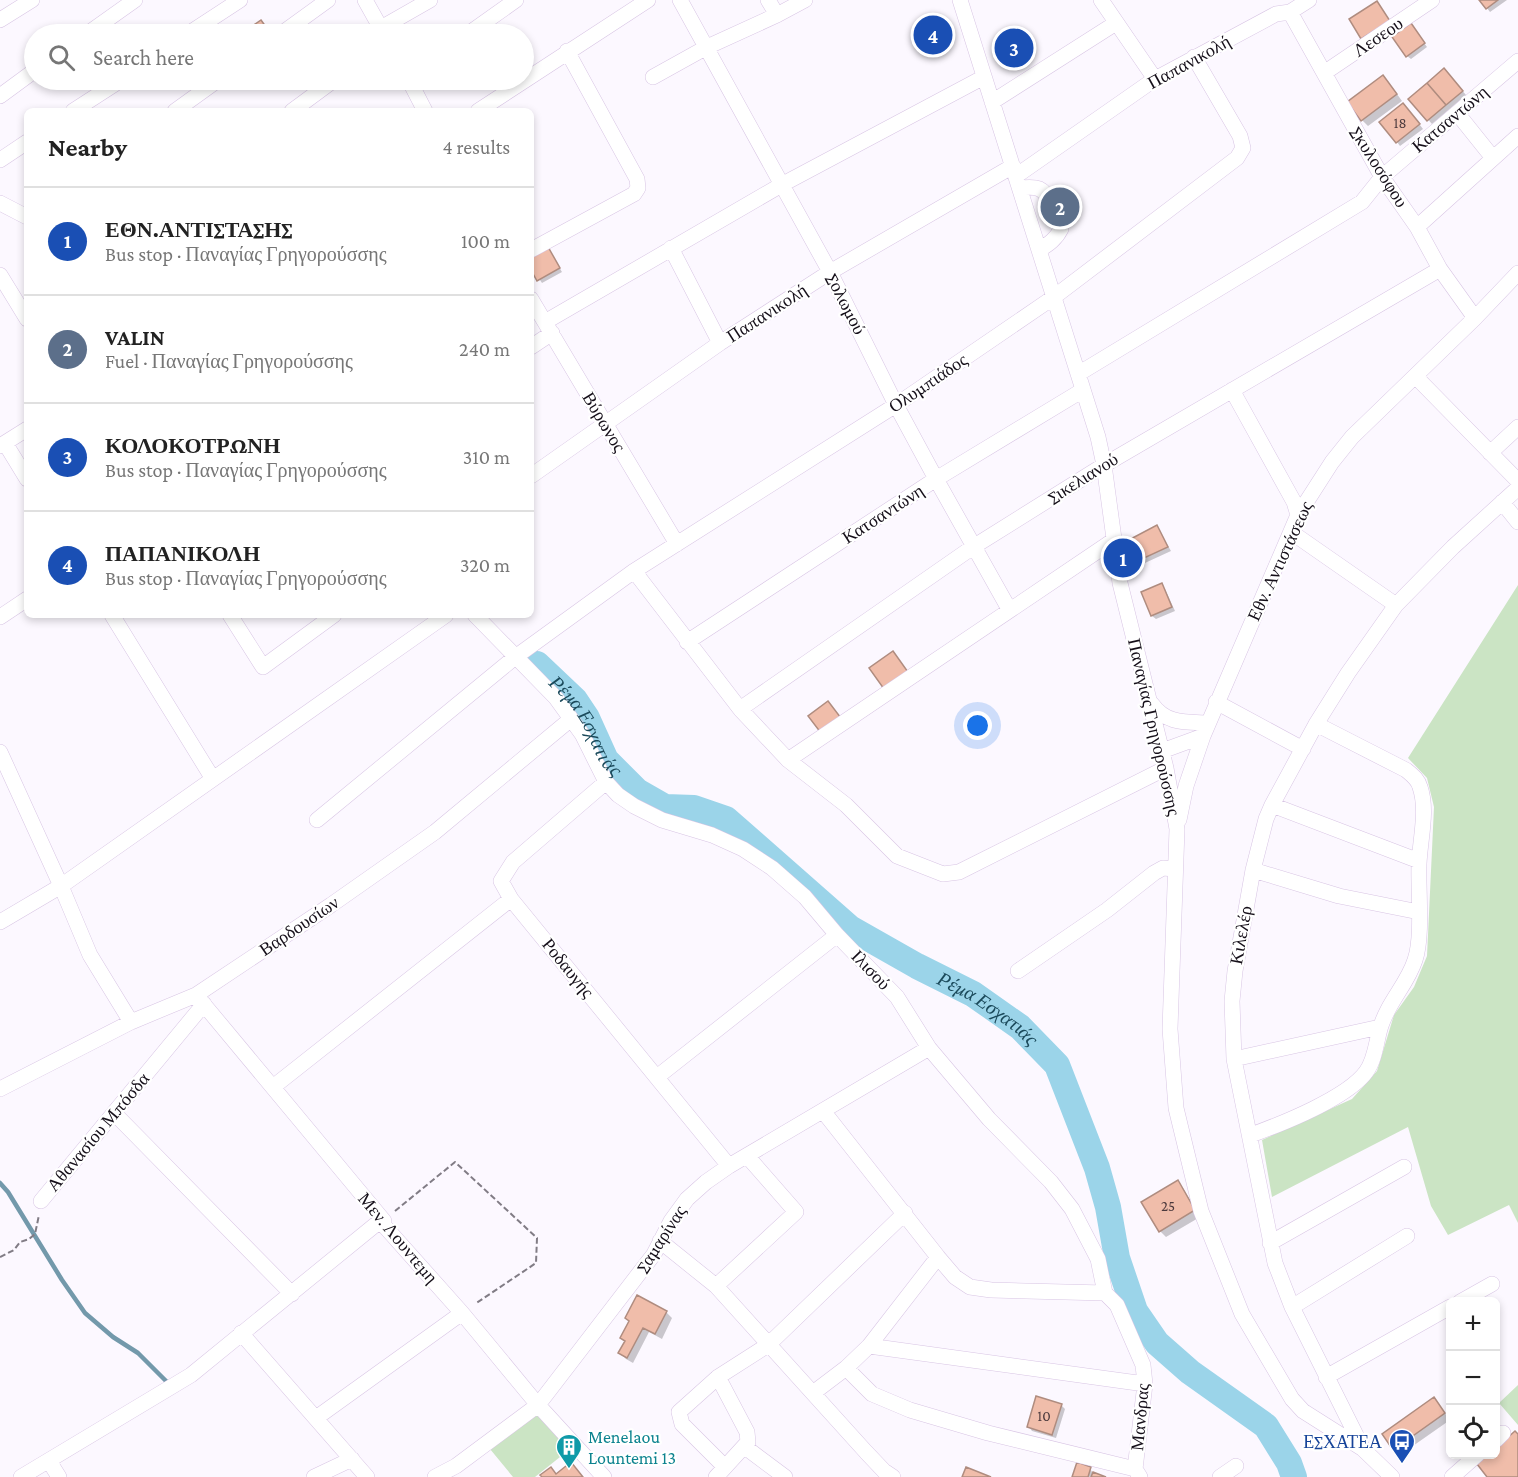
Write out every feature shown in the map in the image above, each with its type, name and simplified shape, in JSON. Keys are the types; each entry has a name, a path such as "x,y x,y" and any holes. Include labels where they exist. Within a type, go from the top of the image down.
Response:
{"street":[{"path":"0,20 32,0"},
{"path":"101,24 135,0"},
{"path":"203,24 240,0"},
{"path":"295,24 328,0"},
{"path":"365,0 379,24"},
{"path":"394,24 430,0"},
{"path":"482,24 516,0"},
{"path":"534,73 648,0"},
{"name":"Σολωμού","path":"680,0 783,184 936,479 1010,609"},
{"path":"768,0 777,15"},
{"path":"653,77 707,47 805,0"},
{"path":"1101,0 1155,79"},
{"name":"Παπανικολή","path":"534,474 720,343 830,272 1016,177 1155,79 1276,14 1290,12 1309,0"},
{"name":"Λεσεου","path":"1324,73 1432,0"},
{"name":"Παναγίας Γρηγορούσσης","path":"962,1 1098,437 1120,583 1166,768 1177,829 1171,1041 1176,1108 1201,1211 1242,1314 1292,1399 1304,1411 1363,1449 1392,1477"},
{"name":"Σκυλοσόφου","path":"1290,12 1382,177 1417,227 1440,269 1475,318"},
{"path":"992,102 1116,23"},
{"path":"534,248 634,194 638,188 637,179 567,51"},
{"name":"Ολυμπιάδος","path":"317,820 514,657 634,571 896,405 1054,297 1237,158 1243,148 1240,136 1194,57"},
{"name":"Κατσαντώνη","path":"1078,374 1362,202 1382,177 1518,61"},
{"path":"534,344 548,328 671,248 783,184 984,77"},
{"path":"0,96 24,78"},
{"path":"78,108 106,90"},
{"path":"179,108 204,90"},
{"path":"296,108 320,90"},
{"path":"414,90 423,108"},
{"path":"482,108 509,90"},
{"path":"1457,113 1493,158"},
{"path":"1417,227 1518,136"},
{"path":"0,160 24,144"},
{"path":"1016,177 1031,187 1047,193 1061,229 1058,236 1039,250"},
{"path":"0,203 24,215"},
{"path":"671,248 720,343"},
{"name":"Σικελιανού","path":"740,709 973,547 1104,465 1440,269"},
{"name":"Εθν. Αντιστάσεως","path":"1177,829 1186,786 1205,729 1298,515 1332,462 1352,437 1416,377 1518,273"},
{"path":"0,275 24,314"},
{"name":"Βύρωνος","path":"534,304 677,544"},
{"path":"1416,377 1518,481"},
{"name":"Κατσαντώνη","path":"687,642 936,479 1083,390"},
{"path":"1232,390 1294,502 1298,515"},
{"path":"1490,453 1518,428"},
{"path":"24,431 2,445 24,474"},
{"name":"Κιλελέρ","path":"1363,1449 1292,1307 1281,1281 1270,1243 1251,1135 1234,1059 1232,1001 1234,970 1253,870 1272,805 1316,724 1348,673 1396,605 1518,488"},
{"path":"1502,502 1518,522"},
{"path":"1291,532 1396,605"},
{"path":"788,760 1114,540"},
{"path":"634,571 740,709 788,760 846,805 897,856 930,870 951,874 1166,768"},
{"path":"0,617 24,601"},
{"path":"114,618 213,779"},
{"path":"232,618 262,667 330,618"},
{"path":"0,922 61,886 442,618"},
{"name":"Ιλισού","path":"478,618 555,698 572,719 606,782 618,795 662,820 712,835 743,849 772,868 805,897 837,935 897,998 929,1048 989,1119 1051,1182 1072,1209 1098,1259 1105,1293"},
{"path":"1149,699 1159,713 1174,721 1205,729"},
{"path":"1216,702 1303,749"},
{"name":"Βαρδουσίων","path":"0,1089 131,1022 200,1000 435,832 572,719"},
{"path":"1251,1135 1283,1123 1352,1088 1367,1071 1389,1004 1405,983 1416,958 1419,861 1424,826 1421,788 1416,778 1406,770 1316,724"},
{"path":"1162,751 1205,729"},
{"path":"0,752 90,956 131,1022"},
{"name":"Ροδαυγής","path":"606,782 513,861 501,881 511,899 729,1166"},
{"path":"1272,805 1419,861"},
{"path":"1018,971 1107,910 1154,873 1163,868 1175,869"},
{"path":"1253,870 1339,896 1419,912"},
{"path":"273,1087 511,899"},
{"path":"657,1077 837,935"},
{"name":"Μεν. Λουντεμη","path":"200,1000 382,1221 462,1312 538,1405 604,1477"},
{"name":"Αθανασίου Μπόσδα","path":"41,1201 114,1113 200,1000"},
{"path":"1234,1059 1380,1027"},
{"name":"Σαμαρίνας","path":"435,1477 456,1466 538,1405 654,1254 670,1221 687,1199 706,1182 729,1166 929,1048"},
{"path":"823,1111 938,1257 955,1277 970,1287 991,1290 1105,1293"},
{"path":"114,1113 292,1294"},
{"path":"716,1286 796,1212 747,1156"},
{"path":"1270,1243 1404,1167"},
{"path":"718,1377 747,1432 748,1442 721,1472 682,1424 679,1412 718,1377 768,1345 905,1213"},
{"path":"21,1477 191,1376 241,1333 382,1221"},
{"path":"1292,1307 1407,1236"},
{"path":"660,1241 716,1286 876,1464 893,1477"},
{"path":"813,1393 846,1368 869,1346 938,1257"},
{"path":"1469,1297 1492,1284"},
{"name":"Μανδρας","path":"1105,1293 1117,1305 1143,1365 1145,1384 1138,1473"},
{"path":"1326,1377 1446,1309"},
{"path":"316,1418 462,1312"},
{"path":"241,1333 367,1477"},
{"path":"869,1346 1145,1384"},
{"path":"846,1368 872,1394 910,1410 1138,1473"},
{"path":"745,1447 785,1477"},
{"path":"1452,1477 1473,1459"},
{"path":"314,1477 352,1460"},
{"path":"49,1461 59,1477"},
{"path":"1220,1477 1236,1466"}],"path":[{"path":"382,1221 455,1162 537,1238 536,1263 462,1312"},
{"name":"Αθανασίου Μπόσδα","path":"0,1257 14,1250 20,1242 35,1234 41,1201"}],"green space":[{"path":"1518,585 1518,1223 1509,1205 1448,1235 1431,1206 1408,1127 1272,1197 1262,1140 1352,1099 1377,1071 1394,1015 1414,987 1427,956 1434,807 1427,778 1408,758"},
{"path":"1518,1385 1518,1425 1500,1404"},
{"path":"538,1410 570,1449 535,1477 513,1477 490,1449"}],"building":[{"path":"1479,0 1498,0 1486,9"},
{"path":"1377,1 1390,21 1361,39 1349,19"},
{"path":"1411,23 1425,43 1406,57 1392,37"},
{"path":"1444,68 1463,91 1446,105 1427,83"},
{"path":"1383,75 1397,94 1361,121 1347,102"},
{"path":"1427,83 1446,105 1427,121 1408,99"},
{"path":"1403,103 1420,124 1396,143 1379,122"},
{"path":"1075,196 1080,210 1051,220 1047,206"},
{"path":"547,245 560,268 537,281 534,276 534,253"},
{"path":"1157,525 1168,547 1129,565 1125,542"},
{"path":"1162,583 1172,607 1151,616 1141,592"},
{"path":"893,651 908,672 884,689 869,668"},
{"path":"828,701 841,718 821,733 808,716"},
{"path":"1178,1180 1195,1210 1159,1232 1141,1202"},
{"path":"637,1295 667,1311 655,1334 643,1328 627,1358 618,1353 625,1341 620,1338 629,1321 625,1318"},
{"path":"1036,1396 1062,1404 1052,1435 1027,1427"},
{"path":"1434,1397 1445,1413 1393,1450 1382,1434"},
{"path":"1515,1431 1518,1434 1518,1477 1487,1477 1477,1464 1482,1459 1500,1459 1500,1444"},
{"name":"Menelaou Lountemi 13","path":"571,1462 583,1477 542,1477 540,1475 551,1467 556,1474"},
{"path":"1077,1462 1091,1467 1088,1477 1072,1477"},
{"path":"966,1467 991,1477 962,1477"},
{"path":"1093,1472 1106,1477 1091,1477"}],"waterway":[{"name":"Ρέμα Εσχατιάς","path":"537,664 575,700 587,718 606,760 637,791 665,807 694,808 726,819 850,928 917,966 973,994 1020,1027 1057,1065 1097,1168 1108,1207 1117,1258 1135,1311 1157,1343 1190,1372 1266,1426 1289,1463 1294,1477"},
{"path":"0,1183 85,1313 113,1337 138,1353 168,1383"}],"place":[{"name":"ΠΑΠΑΝΙΚΟΛΗ","path":"933,35"},
{"name":"ΚΟΛΟΚΟΤΡΩΝΗ","path":"1014,48"},
{"name":"VALIN","path":"1060,207"},
{"name":"ΕΘΝ.ΑΝΤΙΣΤΑΣΗΣ","path":"1123,558"},
{"name":"ΕΣΧΑΤΕΑ","path":"1402,1465"},
{"name":"Menelaou Lountemi 13","path":"569,1470"}]}
